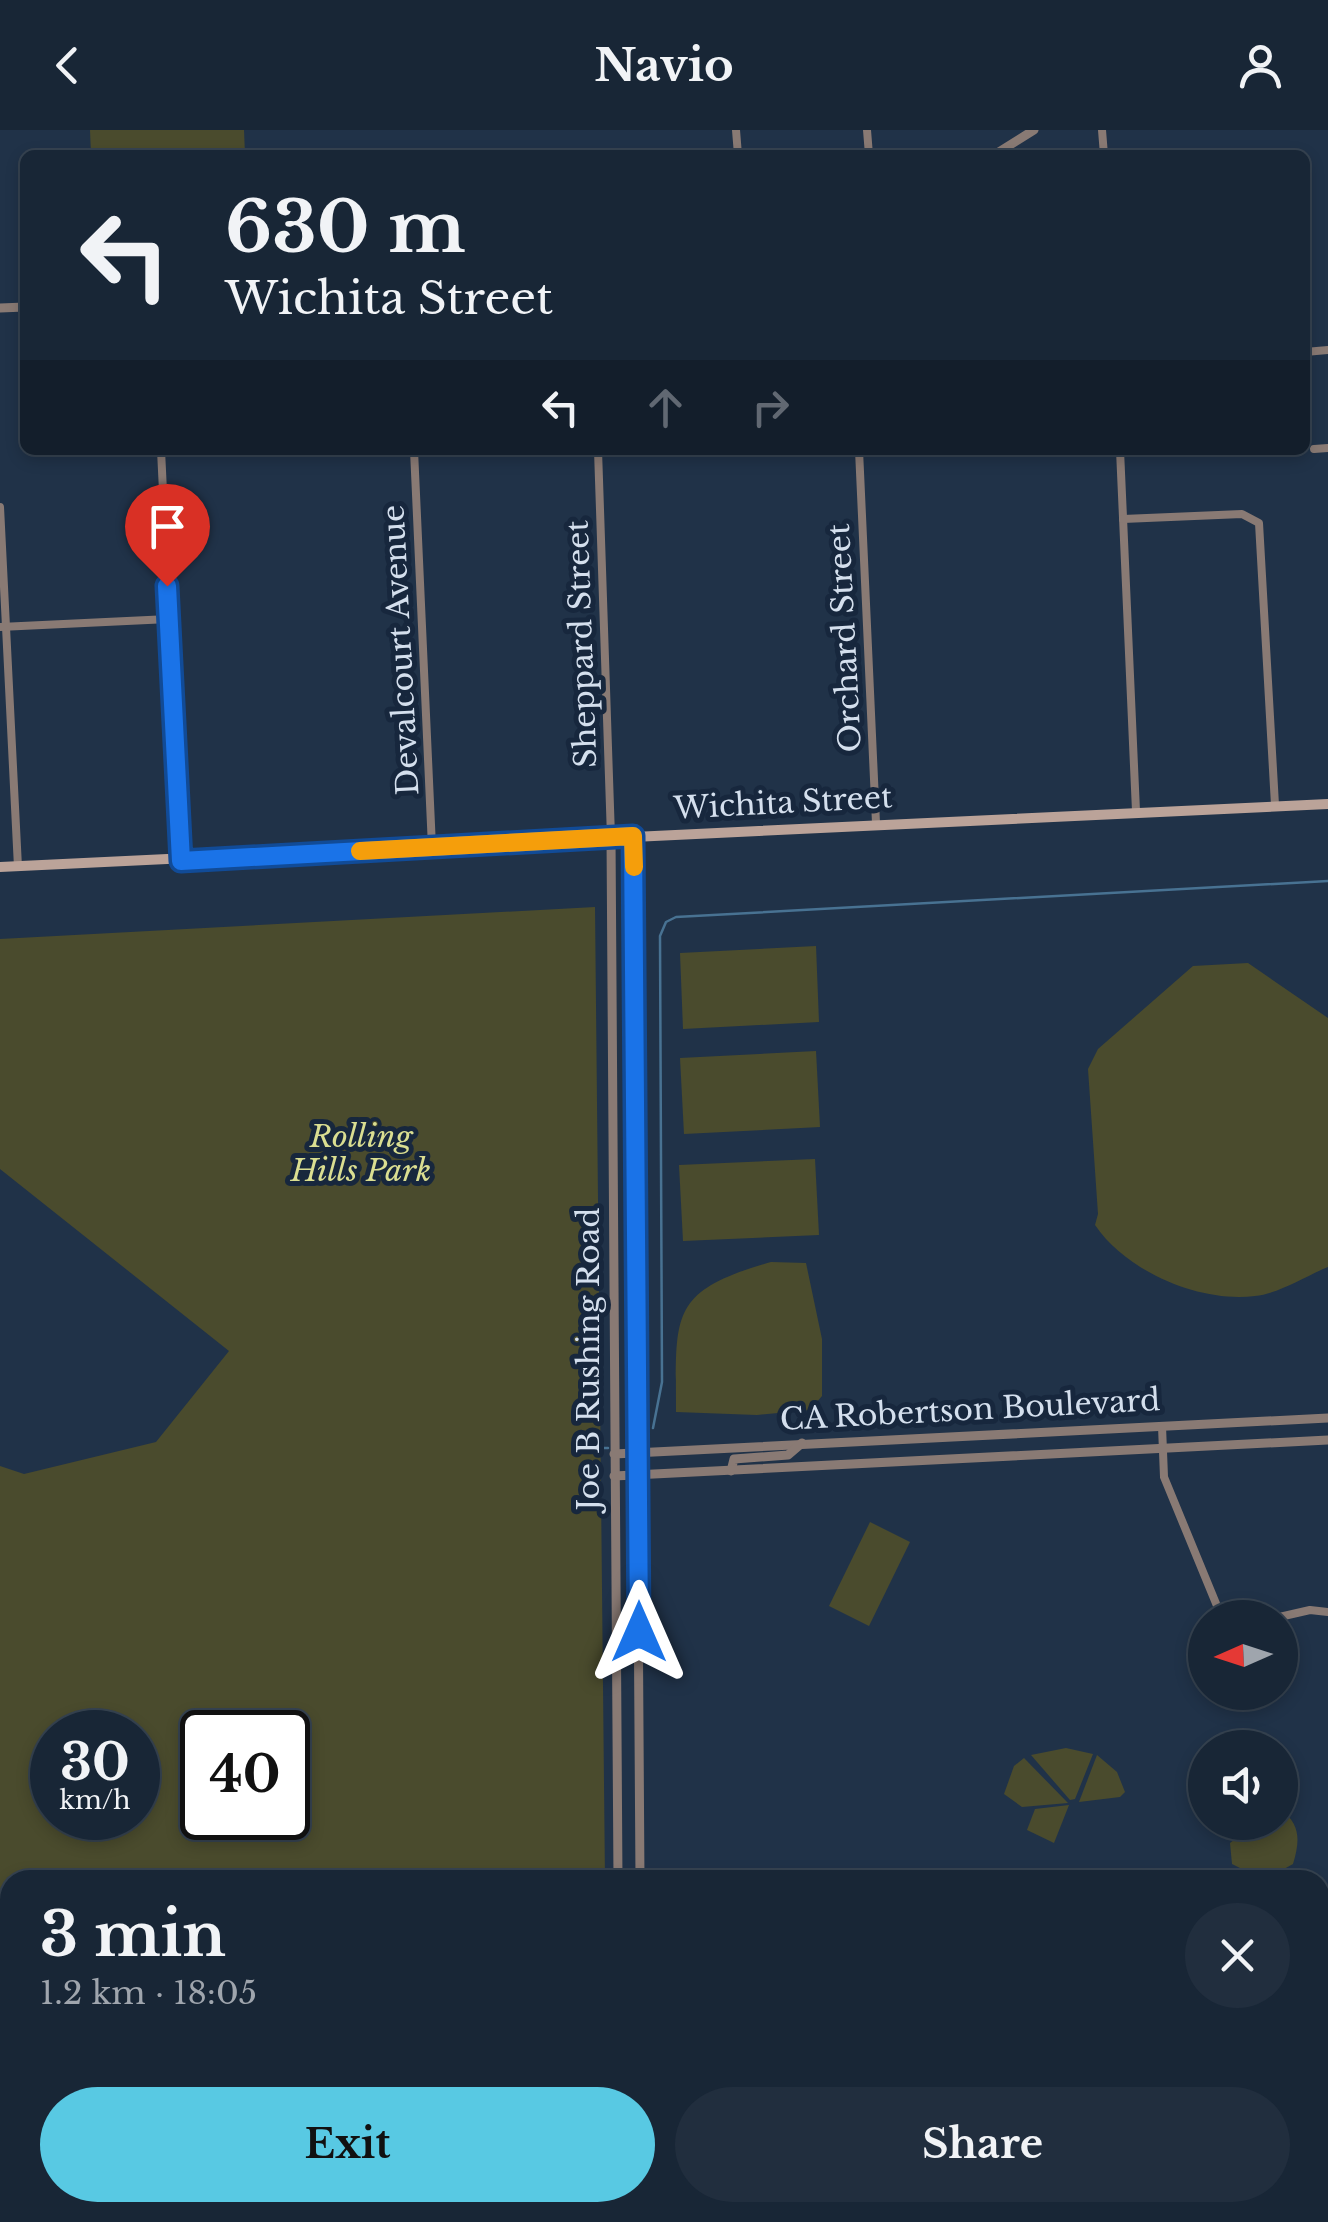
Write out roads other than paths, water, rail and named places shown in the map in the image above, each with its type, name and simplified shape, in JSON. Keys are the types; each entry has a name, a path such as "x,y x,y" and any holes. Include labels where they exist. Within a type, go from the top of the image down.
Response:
{"main road":[{"name":"Wichita Street","path":"0,867 1328,804"}],"street":[{"path":"1002,150 1034,130"},
{"path":"1314,449 1328,448"},
{"path":"161,455 181,861"},
{"name":"Devalcourt Avenue","path":"414,455 432,847"},
{"name":"Sheppard Street","path":"598,455 611,837"},
{"name":"Orchard Street","path":"858,455 876,824"},
{"path":"1120,455 1136,811"},
{"path":"0,507 18,867"},
{"path":"1122,519 1242,514 1260,524 1274,805"},
{"path":"3,627 169,620"},
{"name":"Joe B Rushing Road","path":"633,836 640,1870"},
{"name":"Joe B Rushing Road","path":"611,837 618,1870"},
{"name":"CA Robertson Boulevard","path":"614,1454 1328,1418"},
{"path":"1162,1426 1166,1481 1215,1600"},
{"path":"990,1434 992,1455"},
{"path":"867,1439 869,1463"},
{"name":"CA Robertson Boulevard","path":"614,1476 1328,1440"},
{"path":"731,1471 734,1459 788,1455 802,1443"},
{"path":"1298,1613 1328,1612"},
{"path":"618,1748 640,1749"}],"waterway":[{"path":"653,1428 662,1382 660,936 666,922 676,917 1328,881"},
{"path":"592,1448 608,1448"}],"park label":[{"name":"Rolling Hills Park","path":"361,1154"}]}
